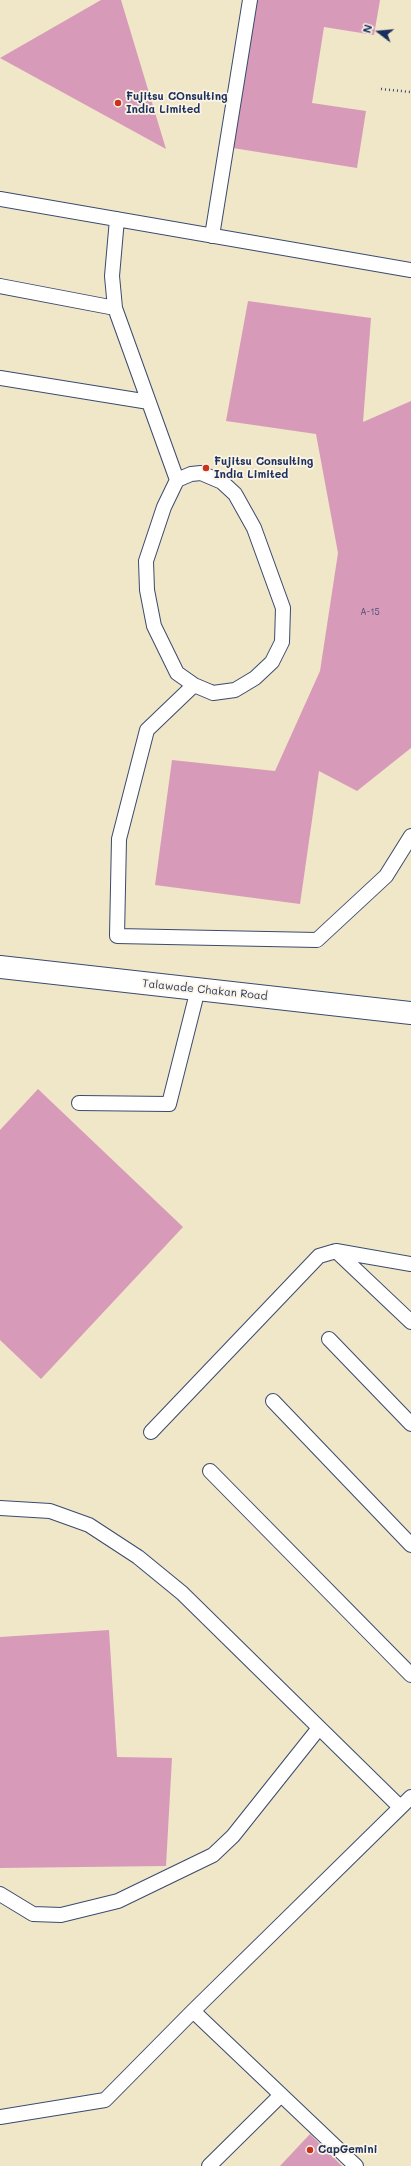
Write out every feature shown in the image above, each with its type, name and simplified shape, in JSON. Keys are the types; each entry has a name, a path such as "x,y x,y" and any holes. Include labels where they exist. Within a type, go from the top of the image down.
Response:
{"main road":[{"name":"Talawade Chakan Road","path":"0,967 411,1012"}],"lane":[{"path":"212,236 250,0"},
{"path":"0,199 411,270"},
{"path":"117,219 112,276 115,308 177,480"},
{"path":"0,286 115,308"},
{"path":"0,378 149,402"},
{"path":"191,474 201,474 222,482 235,494 254,528 283,608 282,642 272,662 255,678 234,690 213,693 194,685 177,673 154,626 147,590 146,561 164,507 177,480 191,474"},
{"path":"194,685 147,730 119,839 117,936 317,940 386,876 411,836"},
{"path":"79,1103 169,1104 198,989"},
{"path":"150,1432 319,1256 336,1251 411,1264"},
{"path":"336,1251 411,1322"},
{"path":"330,1339 411,1424"},
{"path":"273,1401 411,1545"},
{"path":"210,1471 411,1675"},
{"path":"0,1508 50,1511 89,1525 138,1557 182,1593 400,1807"},
{"path":"0,1894 32,1914 61,1915 118,1901 212,1855 233,1836 319,1728"},
{"path":"0,2117 105,2100 193,2011 411,1797"},
{"path":"193,2011 356,2166"},
{"path":"210,2166 281,2095"}],"path":[{"path":"381,89 411,92"}],"building":[{"name":"Fujitsu COnsulting India Limited","path":"101,0 121,0 166,149 0,58"},
{"path":"256,0 380,0 374,35 324,27 312,103 366,111 357,168 233,148"},
{"name":"Fujitsu Consulting India Limited","path":"248,301 371,318 363,422 411,401 411,748 357,791 319,771 300,904 155,885 172,760 275,771 320,671 338,553 316,434 226,421"},
{"path":"38,1089 183,1227 41,1379 0,1340 0,1130"},
{"path":"109,1630 117,1757 172,1758 166,1866 0,1868 0,1637"},
{"name":"CapGemini","path":"310,2134 342,2166 280,2166"}],"place":[{"name":"Fujitsu COnsulting India Limited","path":"118,103"},
{"name":"Fujitsu Consulting India Limited","path":"206,468"},
{"name":"CapGemini","path":"310,2150"}]}
